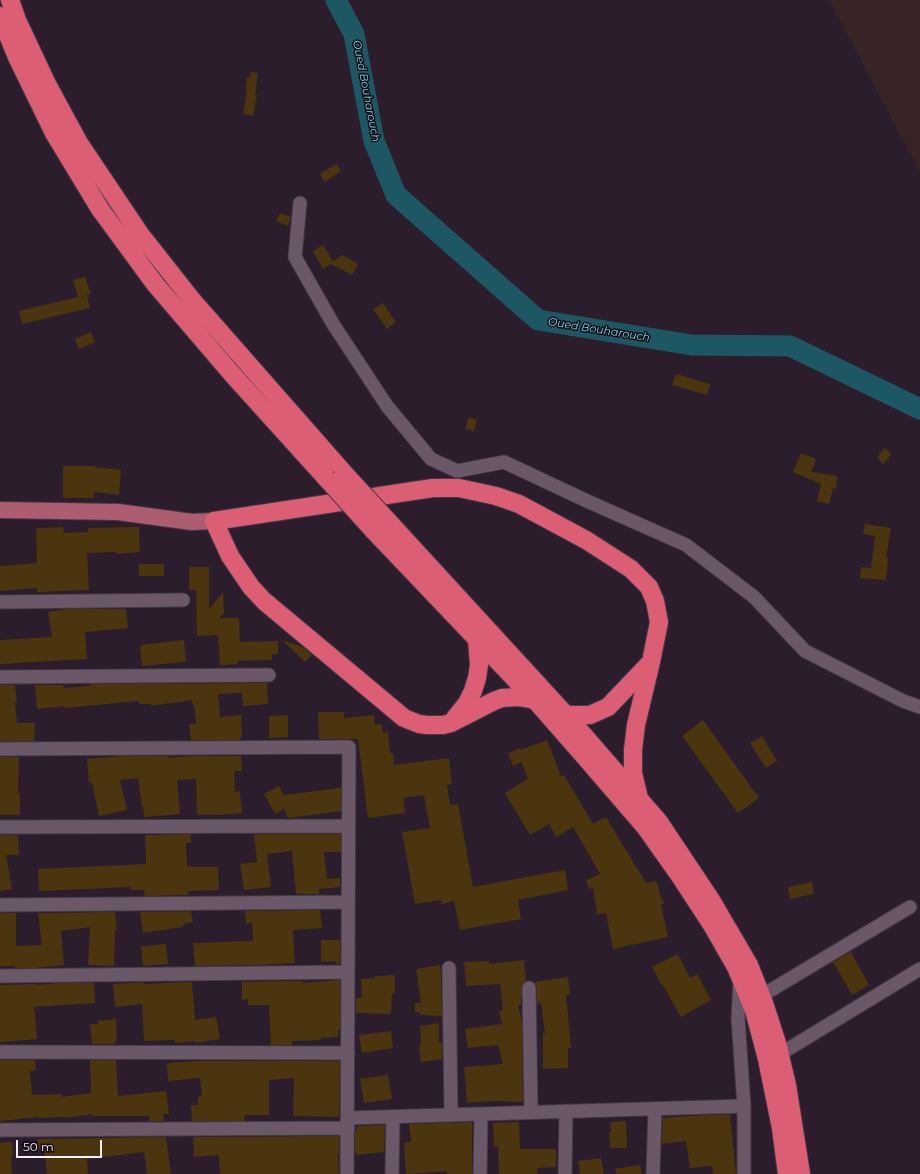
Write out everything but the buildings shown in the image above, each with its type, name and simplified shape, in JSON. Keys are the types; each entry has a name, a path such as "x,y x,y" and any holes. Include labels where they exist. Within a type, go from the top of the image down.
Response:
{"highway":[{"path":"10,0 17,20 47,84 76,136 140,234 192,300 343,472 381,526 477,639 535,700 646,828 680,876 712,925 736,967 754,1010 767,1059 782,1128 787,1174"},
{"path":"0,16 17,57 54,133 100,209 155,284 232,374 326,478 381,526 566,715 659,822 711,900 749,965 780,1054 787,1085 801,1174"},
{"path":"535,700 519,697 502,698 443,725 427,726 404,718 264,601 248,582 230,556 214,521 433,488 458,479 518,504 586,540 631,569 648,587 655,601 659,622 636,725 633,750 634,773 639,799"},
{"path":"451,722 460,713 473,691 479,665 477,639"},
{"path":"566,715 590,715 608,707 651,662"}],"main road":[{"path":"0,510 118,512 192,522 214,521"}],"street":[{"path":"300,203 295,257 333,324 387,406 431,459 458,479 504,462 686,545 754,597 805,651 902,700 920,707"},
{"path":"0,602 183,600"},
{"path":"0,677 269,674"},
{"path":"0,749 349,747 347,1174"},
{"path":"0,827 348,826"},
{"path":"0,905 348,902"},
{"path":"761,996 910,907"},
{"path":"449,968 451,1115"},
{"path":"780,1054 920,969"},
{"path":"0,976 348,972"},
{"path":"740,978 738,1018 744,1106 744,1174"},
{"path":"529,988 531,1112"},
{"path":"0,1052 348,1053"},
{"path":"0,1130 348,1123 393,1117 744,1106"},
{"path":"653,1174 655,1109"},
{"path":"565,1174 566,1111"},
{"path":"480,1174 481,1114"},
{"path":"392,1174 393,1117"}],"shaded area":[{"path":"829,0 920,0 920,172"}],"waterway":[{"name":"Oued Bouharouch","path":"336,0 354,34 374,141 396,195 538,320 692,345 790,346 920,409"}]}
